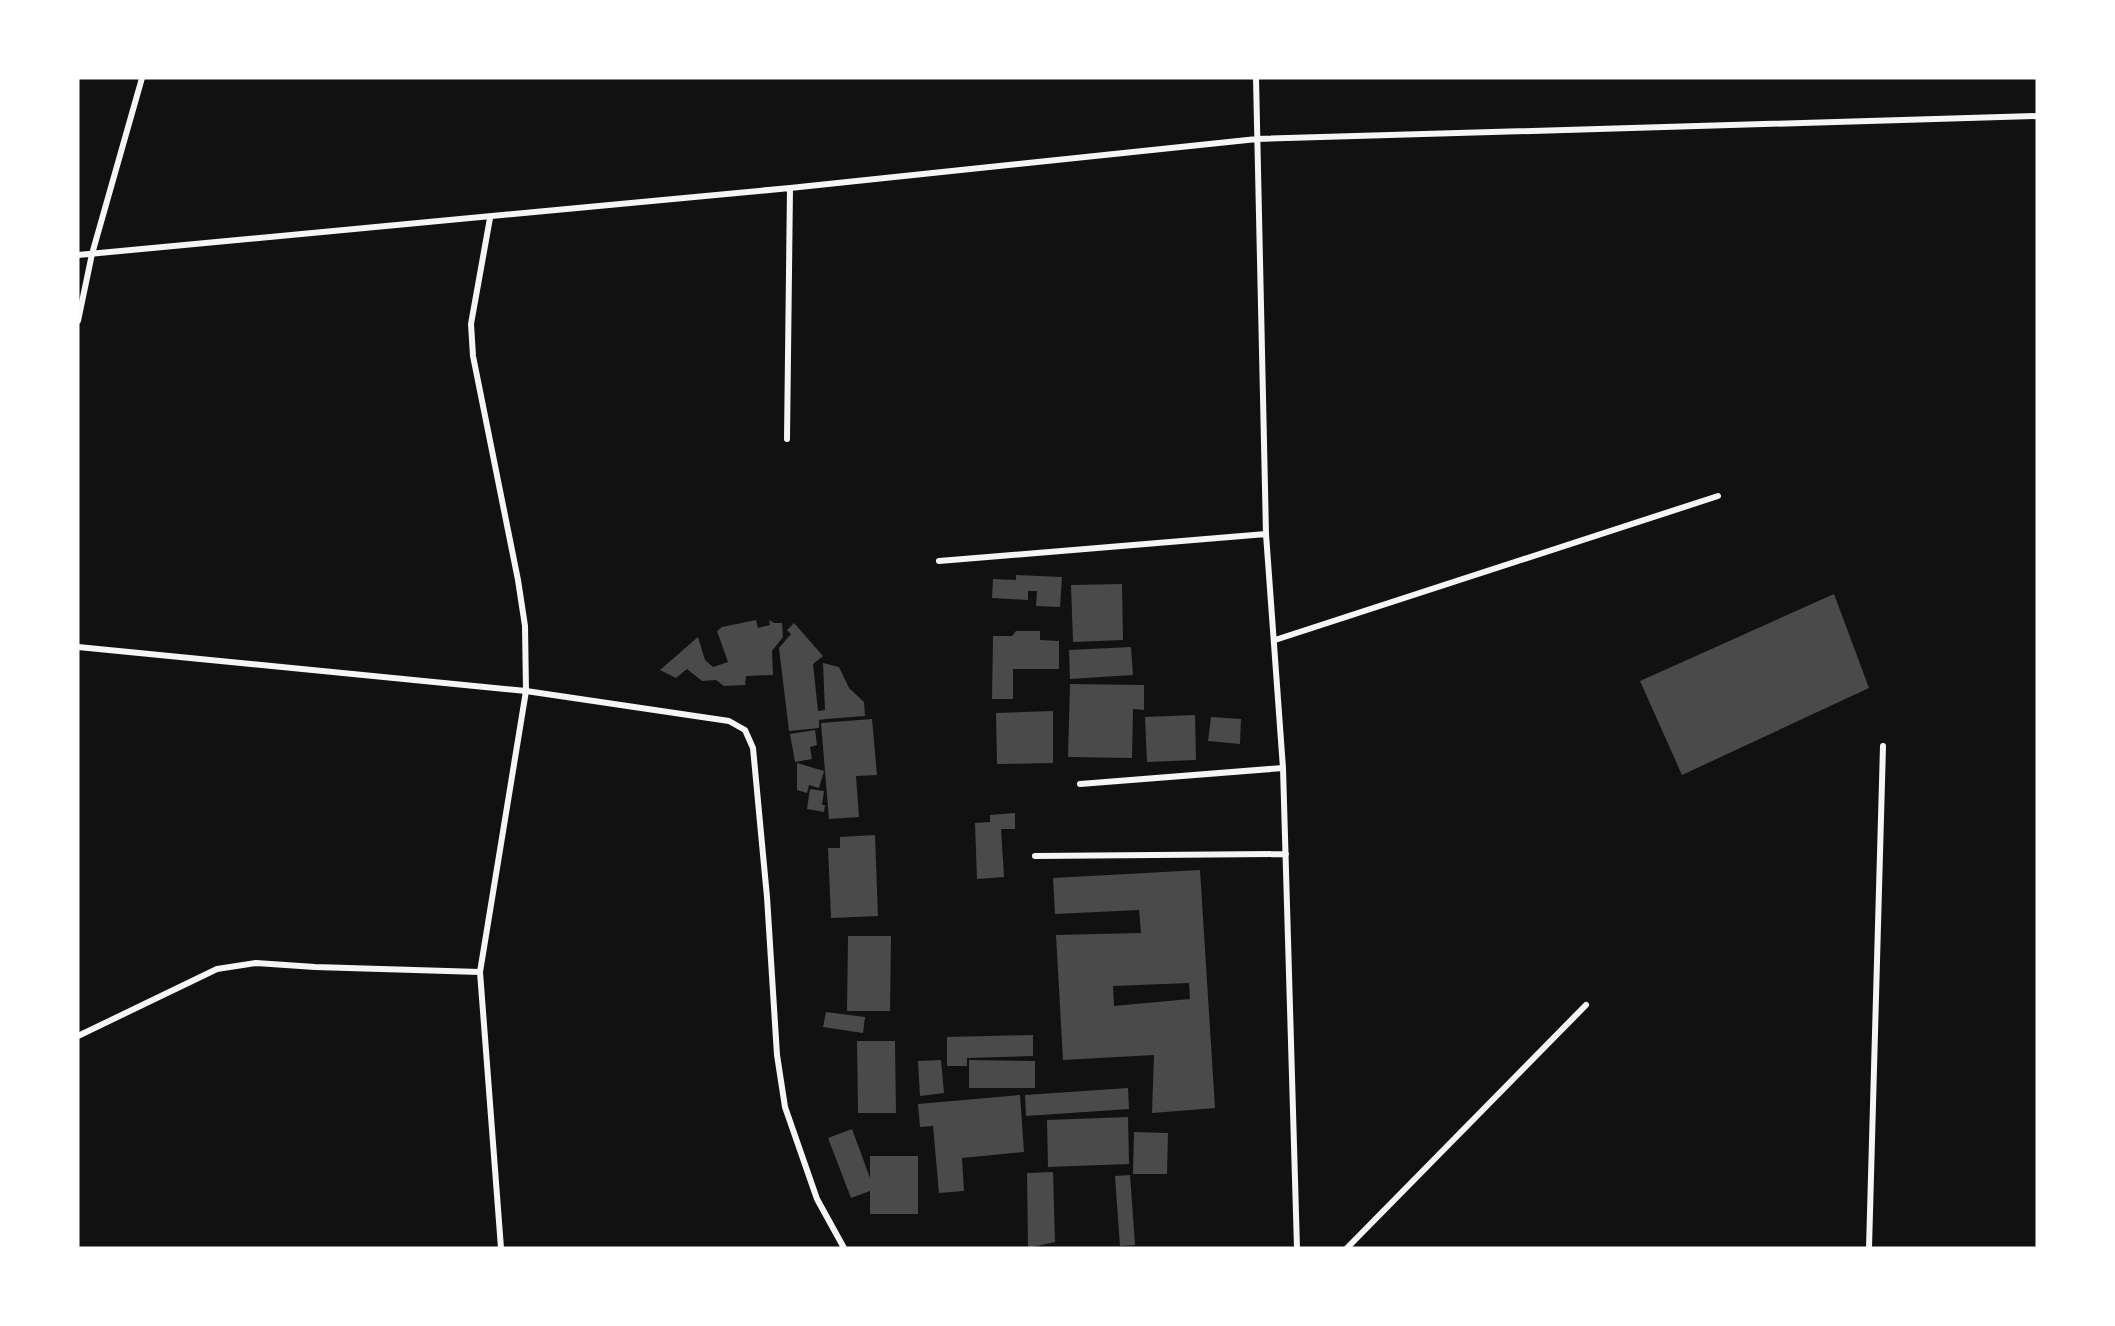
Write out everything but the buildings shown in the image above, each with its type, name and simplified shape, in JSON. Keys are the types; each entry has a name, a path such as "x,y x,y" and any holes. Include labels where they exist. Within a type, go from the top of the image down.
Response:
{"street":[{"path":"78,321 92,254 142,78"},
{"path":"1256,78 1266,534 1283,768 1297,1248"},
{"path":"78,255 790,189 1257,139 2037,116"},
{"path":"787,439 790,189"},
{"path":"490,218 471,324 473,356 520,592 525,626 526,691 480,972 501,1248"},
{"path":"1275,640 1718,496"},
{"path":"939,561 1266,534"},
{"path":"78,646 526,691 729,721 745,730 753,748 767,897 777,1055 785,1107 817,1199 844,1248"},
{"path":"1869,1248 1883,746"},
{"path":"1080,784 1283,768"},
{"path":"1035,856 1286,854"},
{"path":"78,1036 217,969 256,963 480,972"},
{"path":"1347,1248 1586,1005"}]}
